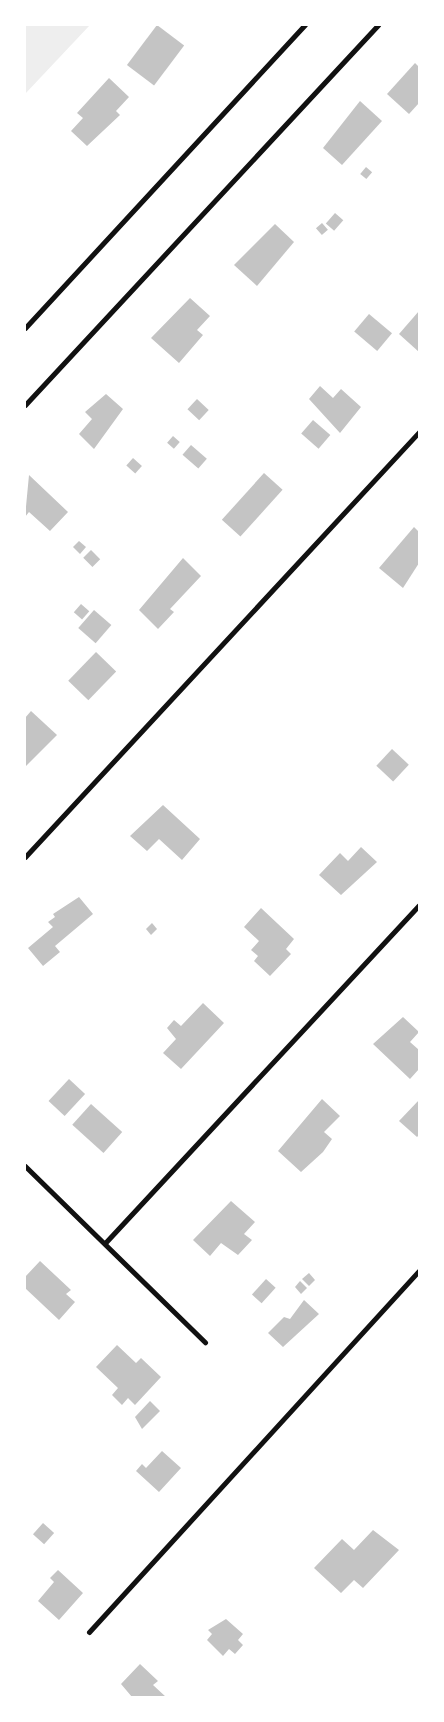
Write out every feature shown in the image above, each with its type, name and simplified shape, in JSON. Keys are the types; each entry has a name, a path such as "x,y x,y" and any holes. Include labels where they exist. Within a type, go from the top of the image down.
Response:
{"street":[{"path":"25,328 305,25"},
{"path":"25,405 378,25"},
{"path":"25,857 419,432"},
{"path":"105,1243 419,905"},
{"path":"25,1166 204,1342"},
{"path":"89,1632 419,1271"}],"shaded area":[{"path":"25,25 90,25 25,94"}],"building":[{"path":"157,25 184,45 154,85 127,65"},
{"path":"415,63 419,67 419,103 409,114 387,94"},
{"path":"109,78 129,97 116,111 120,115 87,146 71,131 83,118 77,113"},
{"path":"360,101 382,121 342,165 323,148"},
{"path":"366,167 372,172 366,179 360,174"},
{"path":"335,213 343,220 334,231 326,224"},
{"path":"322,223 328,230 322,235 316,228"},
{"path":"275,224 294,242 257,286 234,265"},
{"path":"190,298 210,316 197,330 203,335 179,363 151,338"},
{"path":"419,311 419,352 399,334"},
{"path":"369,314 392,333 377,351 354,332"},
{"path":"320,386 333,398 341,389 361,407 340,433 309,399"},
{"path":"106,394 123,409 94,449 79,434 92,419 85,412"},
{"path":"197,399 209,410 199,420 187,409"},
{"path":"313,420 330,435 319,449 301,434"},
{"path":"173,436 180,442 174,449 167,443"},
{"path":"191,445 207,459 198,469 182,455"},
{"path":"133,458 142,466 135,473 126,465"},
{"path":"264,473 283,490 240,537 222,520"},
{"path":"29,475 68,512 50,531 29,512 25,517"},
{"path":"414,527 419,532 419,563 403,588 379,568"},
{"path":"79,541 86,547 80,554 73,547"},
{"path":"91,550 100,559 92,567 83,558"},
{"path":"183,558 201,576 170,609 174,612 158,629 139,610"},
{"path":"81,604 89,611 82,620 74,612"},
{"path":"94,610 111,625 96,643 78,628"},
{"path":"96,652 116,671 88,700 68,681"},
{"path":"31,711 57,735 25,767 25,718"},
{"path":"392,749 409,765 393,782 376,766"},
{"path":"163,805 200,839 182,860 159,839 147,851 130,836"},
{"path":"361,847 377,862 341,895 319,875 340,853 348,861"},
{"path":"79,897 93,914 55,946 60,952 43,966 28,948 53,927 48,922 55,917 53,914"},
{"path":"261,908 294,939 286,949 291,954 270,976 254,961 258,956 251,950 259,941 244,927"},
{"path":"152,923 157,929 151,935 146,929"},
{"path":"203,1003 224,1023 181,1069 163,1053 176,1039 167,1028 174,1020 181,1026"},
{"path":"403,1017 419,1032 410,1042 419,1050 419,1069 410,1079 373,1044"},
{"path":"69,1079 85,1094 65,1116 49,1101"},
{"path":"322,1099 340,1116 324,1132 332,1139 323,1152 301,1172 278,1151"},
{"path":"419,1100 419,1135 417,1137 399,1121"},
{"path":"91,1104 122,1132 103,1153 72,1125"},
{"path":"231,1201 255,1222 244,1234 252,1240 238,1255 221,1243 210,1256 193,1240"},
{"path":"40,1261 71,1290 66,1294 75,1302 59,1320 25,1288 25,1277"},
{"path":"309,1273 315,1280 309,1286 302,1279"},
{"path":"266,1279 276,1288 262,1303 252,1295"},
{"path":"300,1281 307,1288 301,1294 295,1287"},
{"path":"304,1300 319,1314 283,1347 268,1333 284,1317 290,1319"},
{"path":"117,1345 136,1363 141,1358 161,1377 135,1405 128,1398 122,1405 112,1395 118,1388 96,1367"},
{"path":"150,1401 160,1411 142,1429 135,1417"},
{"path":"162,1451 181,1468 159,1492 136,1471 142,1464 146,1468"},
{"path":"43,1523 54,1533 44,1544 33,1534"},
{"path":"373,1530 399,1550 363,1588 354,1580 341,1593 314,1568 342,1539 354,1550"},
{"path":"58,1570 83,1593 59,1620 38,1601 54,1582 50,1578"},
{"path":"226,1619 243,1634 238,1640 243,1645 235,1654 229,1649 223,1656 207,1640 212,1634 208,1630"},
{"path":"140,1664 158,1681 153,1685 166,1697 132,1697 121,1684"}]}
